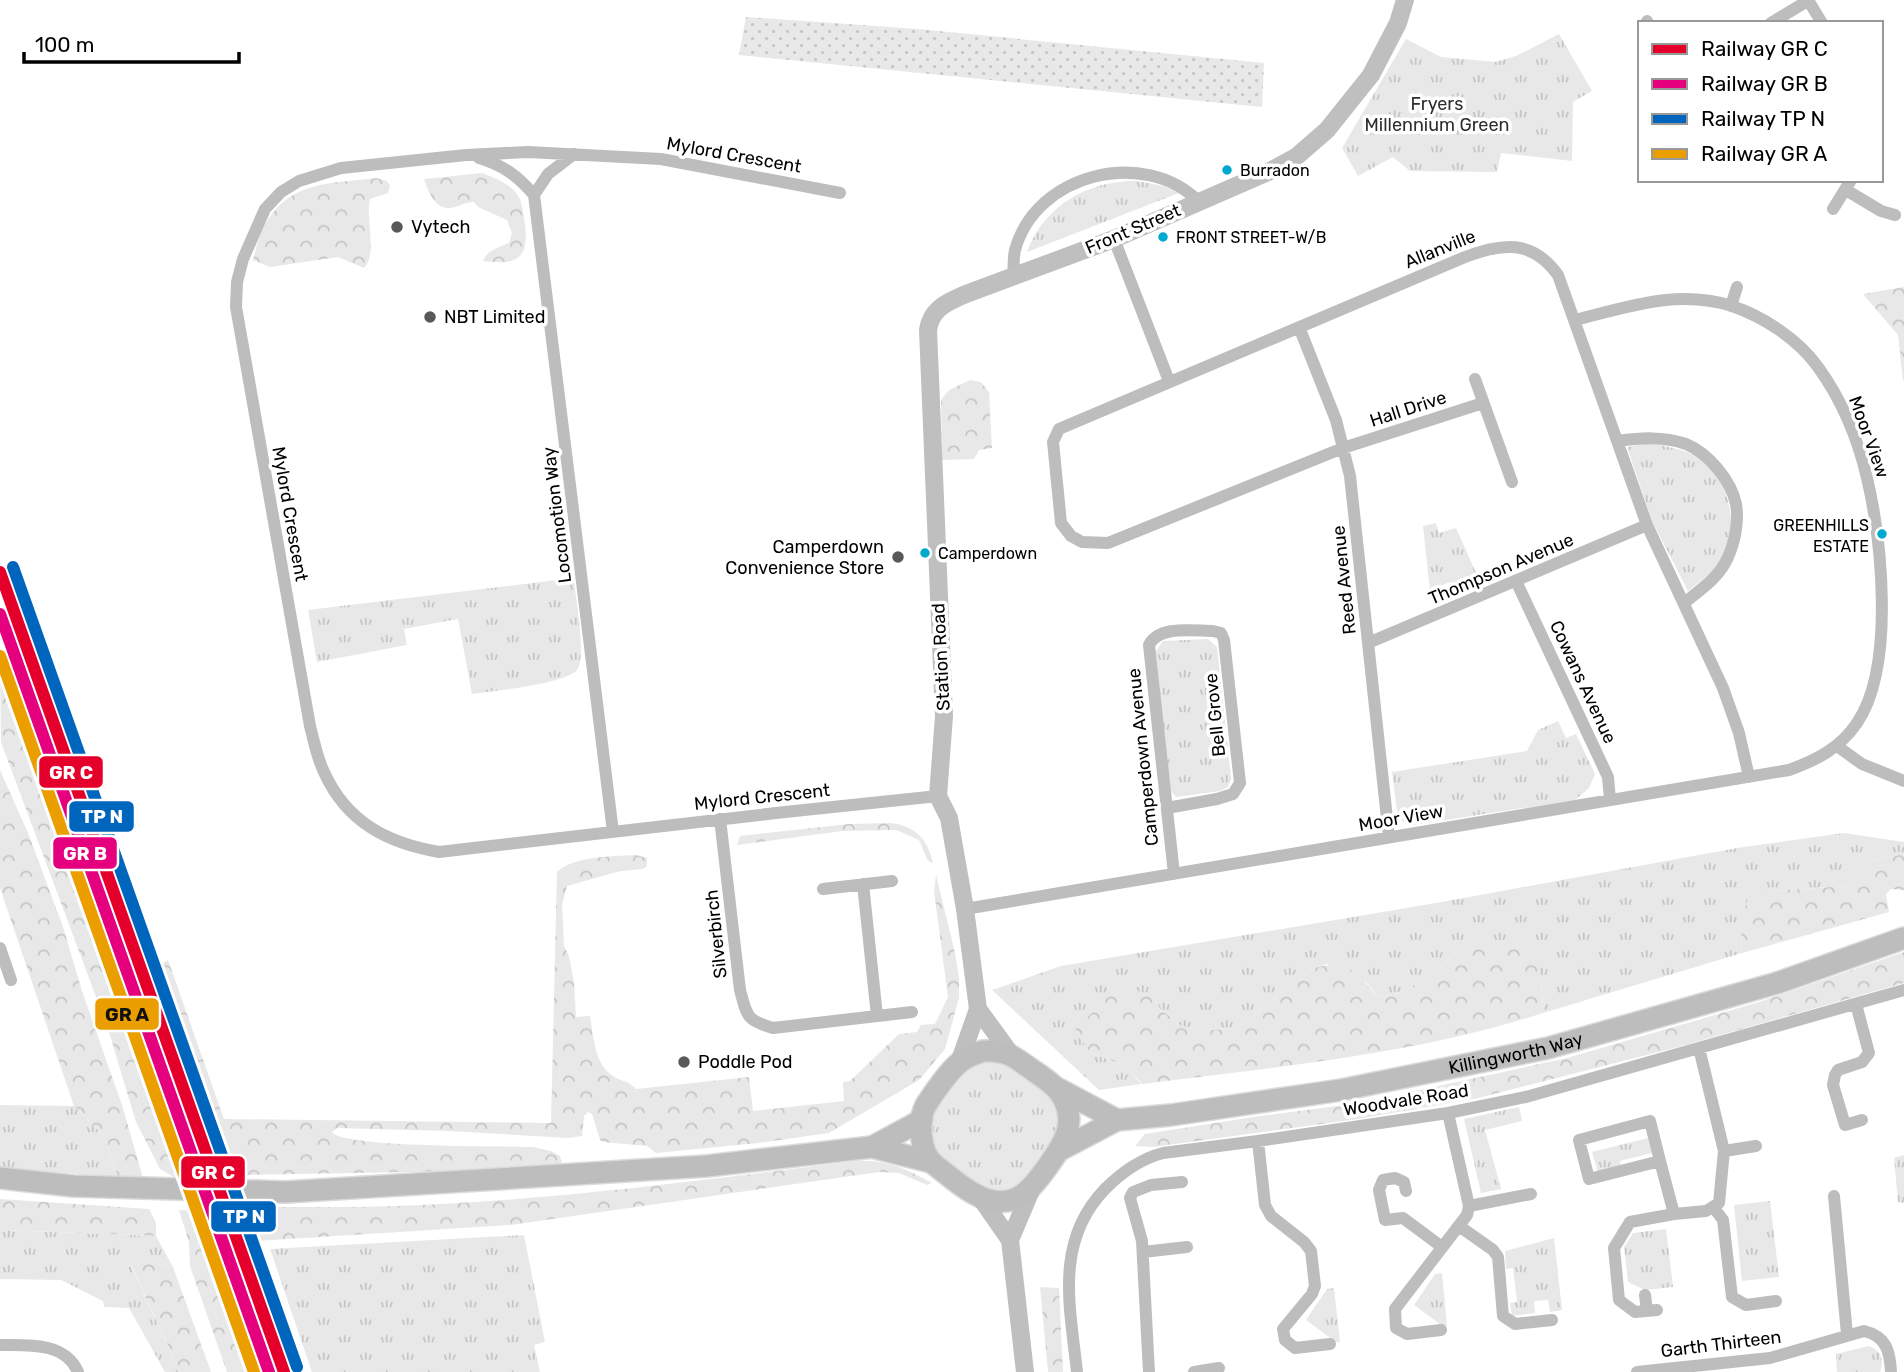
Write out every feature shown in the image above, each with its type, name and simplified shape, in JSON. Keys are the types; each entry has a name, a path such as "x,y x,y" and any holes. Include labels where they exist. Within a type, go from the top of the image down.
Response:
{"main road":[{"name":"Front Street","path":"943,305 1114,239 1268,172 1296,157 1318,140 1371,75 1398,23 1405,0"},
{"name":"Station Road","path":"943,305 932,315 928,330 944,716 938,796 949,818 965,909 978,1009 959,1063"},
{"name":"Killingworth Way","path":"1060,1150 1117,1121 1340,1090 1548,1048 1777,983 1904,938"},
{"name":"Station Road","path":"978,1009 1010,1053"},
{"path":"931,1162 924,1149 922,1120 925,1107 959,1063 983,1051 1010,1053 1055,1087 1117,1121"},
{"path":"1010,1240 1032,1188 1065,1142 1069,1116 1065,1101 1055,1087"},
{"path":"872,1147 922,1120"},
{"path":"0,1178 72,1186 286,1192 707,1166 872,1147 931,1162 979,1197 1010,1240 1026,1372"},
{"path":"979,1197 1009,1202 1032,1188"}],"street":[{"path":"1774,21 1808,0 1821,21"},
{"name":"Mylord Crescent","path":"840,193 661,159 528,152 466,155 341,168 299,181 281,192 265,209 243,259 237,282 236,307 310,726 323,771 344,804 371,829 404,844 439,852 938,796"},
{"path":"466,155 495,163 516,175 534,194 548,174 574,155"},
{"path":"1013,277 1015,251 1027,226 1055,195 1079,181 1110,173 1141,173 1172,181 1186,188 1199,202"},
{"path":"1833,209 1848,185 1881,211 1895,215"},
{"name":"Locomotion Way","path":"534,194 613,832"},
{"path":"1114,239 1170,381"},
{"name":"Allanville","path":"1343,448 1108,543 1091,544 1074,538 1061,523 1053,442 1055,434 1065,425 1465,257 1492,247 1519,248 1549,261 1559,275 1647,526 1727,699 1739,733 1749,777"},
{"path":"1731,306 1737,287"},
{"name":"Moor View","path":"965,909 1789,770 1814,761 1837,746 1866,708 1878,668 1880,565 1867,476 1846,415 1817,365 1795,343 1769,324 1731,306 1673,298 1658,299 1575,320"},
{"name":"Reed Avenue","path":"1299,327 1336,421 1350,476 1390,837"},
{"path":"1475,379 1512,482"},
{"name":"Hall Drive","path":"1343,448 1483,403"},
{"path":"1617,441 1648,437 1685,444 1707,456 1724,477 1736,504 1734,538 1728,559 1716,576 1684,603"},
{"name":"Thompson Avenue","path":"1368,643 1647,526"},
{"name":"Cowans Avenue","path":"1516,581 1608,777 1610,800"},
{"name":"Bell Grove","path":"1153,637 1162,633 1220,633 1224,640 1240,783 1233,794 1167,808"},
{"name":"Camperdown Avenue","path":"1153,637 1149,645 1174,874"},
{"path":"1837,746 1869,768 1904,781"},
{"name":"Silverbirch","path":"720,819 740,990 746,1010 754,1023 773,1028 877,1016"},
{"path":"823,889 892,881"},
{"path":"863,884 877,1016 912,1012"},
{"path":"1,953 11,980"},
{"name":"Woodvale Road","path":"1077,1372 1068,1287 1069,1268 1077,1233 1093,1202 1120,1175 1149,1157 1448,1113 1526,1097 1904,990"},
{"path":"1856,1004 1870,1053 1862,1062 1838,1070 1833,1085 1844,1125 1862,1120"},
{"path":"1645,1295 1652,1310 1635,1312 1619,1300 1614,1248 1630,1222 1714,1208 1721,1193 1724,1151 1699,1048"},
{"path":"1441,1330 1427,1326 1407,1335 1396,1328 1395,1309 1467,1215 1469,1206 1448,1113"},
{"path":"1660,1161 1589,1180 1579,1140 1650,1121 1674,1214"},
{"path":"1258,1141 1265,1205 1271,1216 1304,1242 1311,1251 1315,1286 1312,1294 1283,1329 1285,1340 1295,1348 1322,1341"},
{"path":"1724,1151 1756,1146"},
{"path":"1406,1191 1404,1182 1395,1178 1383,1180 1380,1189 1385,1220 1403,1217 1442,1247"},
{"path":"1149,1372 1142,1241 1130,1206 1130,1198 1133,1192 1151,1185 1182,1182"},
{"path":"1469,1206 1531,1194"},
{"path":"1834,1196 1847,1334"},
{"path":"1714,1208 1723,1220 1732,1297 1745,1305 1770,1302 1762,1288"},
{"path":"1459,1226 1499,1257 1503,1316 1515,1324 1548,1321 1542,1307"},
{"path":"1143,1252 1187,1247"},
{"name":"Garth Thirteen","path":"1637,1372 1770,1358 1864,1331 1879,1336 1888,1350 1891,1372"},
{"path":"0,1345 43,1347 61,1352 75,1365 78,1372"},
{"path":"1194,1372 1215,1369 1208,1356"}],"green space":[{"path":"746,17 918,29 1264,63 1262,107 739,55"},
{"name":"Fryers Millennium Green","path":"1559,34 1592,91 1573,102 1572,161 1501,153 1497,172 1410,171 1393,157 1358,176 1342,148 1406,39 1441,57 1495,62 1516,56"},
{"path":"482,173 509,186 520,200 525,224 525,246 518,258 512,261 483,261 490,252 509,243 512,233 507,220 478,207 474,202 445,208 433,199 424,179"},
{"path":"376,178 387,181 390,186 388,193 370,199 371,245 364,268 338,257 270,267 253,260 263,229 284,201 311,187"},
{"path":"1138,181 1163,186 1179,193 1027,252 1045,221 1070,198 1102,185"},
{"path":"1904,287 1903,381 1898,335 1863,294"},
{"path":"970,380 981,382 989,392 992,448 979,450 974,459 942,460 941,400 949,390"},
{"path":"1650,443 1683,451 1701,459 1719,478 1729,504 1730,533 1723,558 1712,572 1688,591 1652,521 1627,447"},
{"path":"1436,523 1439,533 1456,528 1481,584 1454,595 1449,582 1430,591 1423,526"},
{"path":"574,578 581,640 580,663 577,670 558,679 472,694 458,619 404,629 407,645 317,662 308,610"},
{"path":"1208,639 1217,647 1231,778 1228,787 1220,791 1176,797 1169,789 1156,651 1163,641"},
{"path":"0,667 45,792 60,814 56,852 62,867 84,883 103,920 185,1156 187,1171 183,1176 176,1178 160,1169 136,1122 108,1029 1,742"},
{"path":"1558,721 1566,738 1576,734 1595,774 1589,788 1575,800 1414,825 1403,822 1397,811 1392,772 1527,751 1538,730"},
{"path":"0,770 28,833 63,927 82,991 122,1105 143,1178 118,1177 104,1136 74,1106 0,888"},
{"path":"891,823 907,827 919,835 928,847 933,863 928,861 919,840 896,830 842,831 737,845 740,836 849,824"},
{"path":"1844,833 1904,842 1904,854 1861,863 1847,886 1771,891 1741,939 1742,953 1543,1013 1541,977 1456,952 1428,979 1379,998 1366,982 1327,964 1314,968 1236,1029 1206,1030 1181,1026 1160,1009 1154,997 1091,1053 1124,1065 1141,1084 1099,1090 992,990 1061,966 1442,902 1737,848"},
{"path":"1904,854 1904,890 1891,889 1886,894 1889,912 1742,953 1742,924 1749,896 1771,891 1847,886 1861,863"},
{"path":"636,855 647,858 647,866 567,886 562,905 564,946 569,956 574,983 576,1017 590,1016 599,1059 616,1078 636,1089 749,1077 753,1111 844,1101 843,1082 850,1081 899,1034 917,1032 921,1025 935,1024 948,997 934,891 936,875 959,978 959,998 945,1049 919,1080 829,1133 656,1153 647,1146 603,1142 592,1114 588,1112 584,1116 582,1136 568,1138 337,1128 332,1132 342,1137 393,1144 533,1147 560,1156 562,1162 557,1167 527,1170 244,1175 228,1169 175,1026 171,992 163,963 168,960 224,1119 551,1123 557,872 574,862"},
{"path":"1504,946 1528,948 1541,977 1543,1013 1445,1039 1344,1058 1142,1084 1124,1065 1091,1053 1074,1031 1109,996 1130,988 1154,997 1160,1009 1181,1026 1206,1030 1236,1029 1314,968 1336,965 1352,970 1379,998 1428,979 1456,952"},
{"path":"1904,952 1904,983 1678,1047 1478,1098 1358,1119 1153,1147 1135,1146 1145,1134 1360,1103 1567,1058 1756,1003"},
{"path":"1000,1060 1050,1094 1056,1102 1060,1131 1025,1182 1008,1192 988,1193 941,1159 931,1142 930,1122 934,1112 966,1071 979,1062"},
{"path":"0,1105 74,1106 104,1136 118,1177 0,1168"},
{"path":"1519,1107 1522,1121 1485,1130 1501,1189 1481,1193 1464,1119"},
{"path":"1648,1138 1652,1153 1620,1161 1621,1166 1598,1172 1592,1152"},
{"path":"1904,1155 1904,1203 1898,1202 1894,1158"},
{"path":"857,1161 896,1166 932,1183 927,1185 899,1173 879,1172 511,1225 256,1241 245,1237 243,1228 246,1217 255,1207 394,1206 493,1201 649,1186"},
{"path":"0,1199 149,1209 156,1223 156,1236 0,1230"},
{"path":"1770,1201 1779,1277 1742,1281 1734,1205"},
{"path":"179,1210 208,1211 264,1372 227,1372 190,1266 189,1242"},
{"path":"1666,1229 1673,1287 1645,1290 1628,1282 1624,1247 1633,1233"},
{"path":"0,1230 156,1236 173,1267 153,1263 131,1266 180,1372 165,1372 129,1308 104,1307 103,1301 61,1280 0,1279"},
{"path":"524,1235 545,1342 534,1345 540,1372 312,1372 270,1249"},
{"path":"1554,1238 1562,1310 1550,1312 1548,1300 1534,1301 1535,1313 1512,1316 1510,1303 1517,1302 1513,1268 1506,1269 1505,1251"},
{"path":"153,1263 173,1267 211,1372 180,1372 131,1265"},
{"path":"1442,1273 1447,1326 1444,1327 1414,1305 1435,1274"},
{"path":"1040,1287 1059,1288 1063,1372 1048,1372"},
{"path":"1334,1288 1340,1342 1336,1342 1306,1320 1327,1289"},
{"path":"1869,1346 1881,1356 1880,1372 1837,1372 1836,1354"}],"transit line":[{"path":"13,567 297,1367"},
{"path":"0,572 284,1372"},
{"path":"0,614 269,1372"},
{"path":"0,656 254,1372"}],"place":[{"name":"Burradon","path":"1227,170"},
{"name":"Vytech","path":"397,227"},
{"name":"FRONT STREET-W/B","path":"1163,237"},
{"name":"NBT Limited","path":"430,317"},
{"name":"GREENHILLS ESTATE","path":"1882,534"},
{"name":"Camperdown","path":"925,553"},
{"name":"Camperdown Convenience Store","path":"898,557"},
{"name":"Poddle Pod","path":"684,1062"}]}
